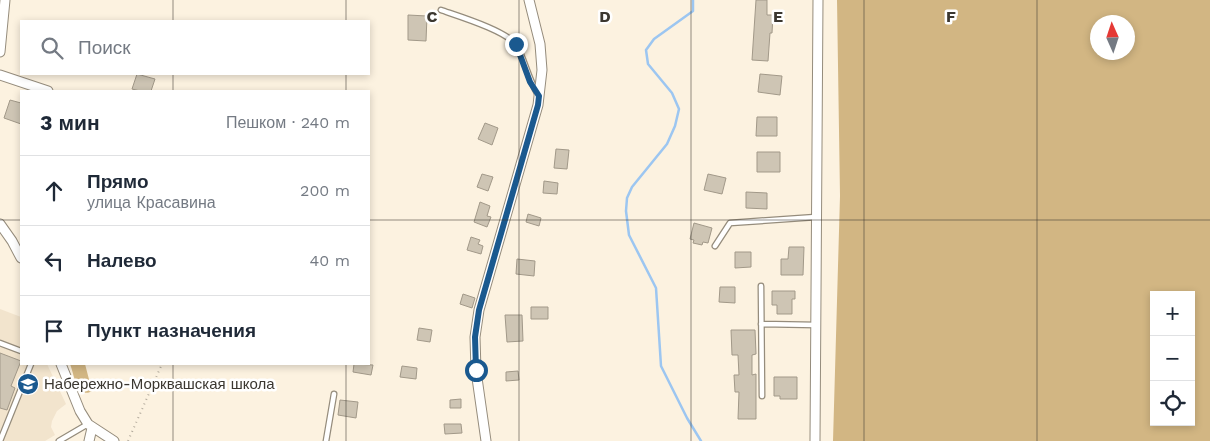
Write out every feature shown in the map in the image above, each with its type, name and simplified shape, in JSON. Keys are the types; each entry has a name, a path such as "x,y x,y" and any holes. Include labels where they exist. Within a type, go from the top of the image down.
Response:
{"street":[{"path":"0,52 5,0"},
{"path":"486,441 476,370 475,337 479,310 539,96 542,70 540,44 529,0"},
{"path":"815,441 818,0"},
{"path":"0,75 45,90"},
{"path":"0,224 20,256"},
{"path":"61,365 80,411 90,426 114,441"},
{"path":"90,426 90,441"}],"lane":[{"path":"441,10 506,35 516,44 530,82 539,96"},
{"path":"715,246 730,222 816,217"},
{"path":"761,286 762,396"},
{"path":"761,324 816,325"},
{"path":"0,342 20,352"},
{"path":"0,441 31,365"},
{"path":"326,441 334,394"},
{"path":"59,441 90,426"}],"path":[{"path":"128,441 162,365"}],"shaded area":[{"path":"837,0 1210,0 1210,441 833,441 840,196"},
{"name":"Набережно-Морквашская школа","path":"0,309 20,317 20,365 47,365 66,404 57,411 52,421 51,427 55,435 45,441 0,441"},
{"path":"70,365 85,365 92,391 83,392 75,379"}],"building":[{"path":"756,0 767,0 767,15 773,15 768,61 752,60"},
{"path":"408,15 427,16 426,41 408,40"},
{"path":"760,74 782,76 780,95 758,92"},
{"path":"137,75 155,79 151,90 132,89"},
{"path":"10,100 20,103 20,124 4,118"},
{"path":"757,117 777,117 777,136 756,136"},
{"path":"485,123 498,128 492,145 478,139"},
{"path":"556,149 569,150 567,169 554,168"},
{"path":"757,152 780,152 780,172 757,172"},
{"path":"482,174 493,177 488,191 477,187"},
{"path":"708,174 726,178 722,194 704,190"},
{"path":"544,181 558,183 557,194 543,193"},
{"path":"746,192 767,193 767,209 746,208"},
{"path":"480,202 490,206 487,216 491,217 487,227 474,222"},
{"path":"528,214 541,218 539,226 526,222"},
{"path":"694,223 712,228 708,243 703,242 702,245 693,243 694,240 690,239"},
{"path":"471,237 480,240 478,244 483,246 481,254 467,250"},
{"path":"789,247 804,247 803,275 781,275 781,259 788,259"},
{"path":"735,252 751,252 751,267 735,268"},
{"path":"517,259 535,261 534,276 516,274"},
{"path":"720,287 735,287 735,303 719,302"},
{"path":"772,291 795,291 795,299 792,299 792,314 777,314 777,305 772,305"},
{"path":"463,294 475,298 472,308 460,304"},
{"path":"531,307 548,307 548,319 531,319"},
{"path":"505,315 522,315 523,341 507,342"},
{"path":"419,328 432,330 430,342 417,340"},
{"path":"731,330 755,330 756,354 752,355 752,375 756,374 756,419 738,419 739,392 735,392 734,375 739,375 738,355 732,355"},
{"path":"0,353 20,361 20,364 11,386 15,388 7,410 0,408"},
{"path":"354,365 373,365 371,375 353,372"},
{"path":"402,366 417,368 416,379 400,377"},
{"path":"518,371 519,380 506,381 506,372"},
{"path":"774,377 797,377 797,399 780,399 780,396 774,396"},
{"path":"461,399 461,408 450,408 450,400"},
{"path":"340,400 358,402 356,418 338,415"},
{"path":"444,424 461,424 462,433 445,434"}],"waterway":[{"path":"693,0 693,11 654,39 646,50 648,64 672,93 679,109 675,126 667,144 632,187 627,198 626,211 629,235 656,288 661,366 687,418 701,441"}],"place":[{"name":"Набережно-Морквашская школа","path":"28,384"}],"route":[{"path":"476,370 475,337 479,310 538,105 539,96 530,82 516,44"}]}
